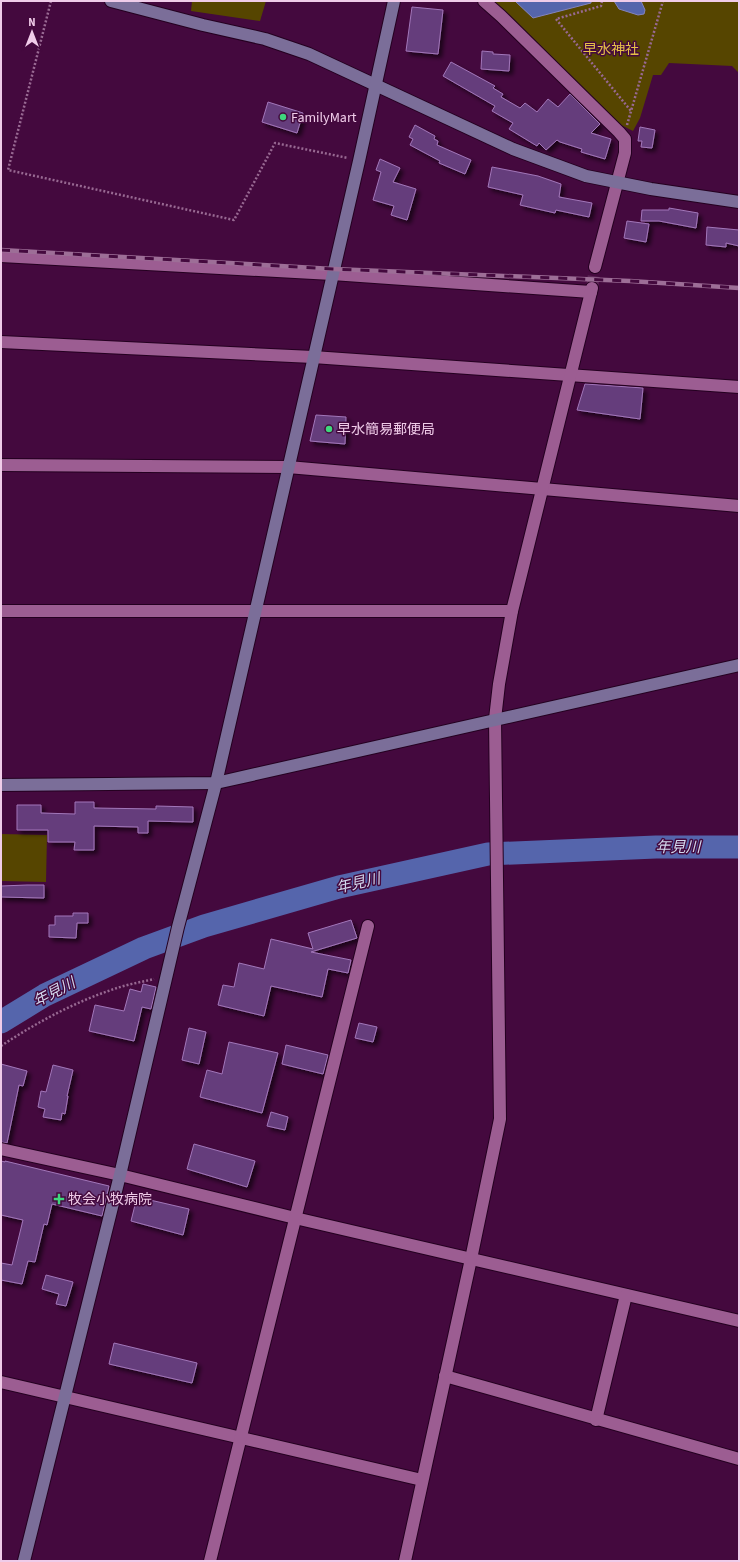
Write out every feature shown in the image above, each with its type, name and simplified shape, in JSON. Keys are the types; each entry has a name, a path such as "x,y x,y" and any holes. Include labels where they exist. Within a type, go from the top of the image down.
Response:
{"street":[{"path":"110,1 203,25 266,39 309,54 513,149 586,176 666,192 739,202"},
{"path":"24,1561 120,1175 186,899 216,783 394,1"},
{"path":"484,1 625,139 625,153 618,183 595,267"},
{"path":"1,256 592,290 512,611 499,684 495,719 500,1119 405,1561"},
{"path":"1,342 313,357 739,387"},
{"path":"1,465 288,467 739,506"},
{"path":"1,611 512,611"},
{"path":"1,785 216,783 739,665"},
{"path":"210,1561 368,926"},
{"path":"1,1149 120,1175 295,1218 739,1321"},
{"path":"596,1420 626,1295"},
{"path":"445,1376 596,1420 739,1459"},
{"path":"1,1382 422,1480"}],"path":[{"path":"51,1 8,170 234,220 275,143 359,160"},
{"path":"602,1 601,6 556,19 631,111"},
{"path":"622,136 631,111 662,1"},
{"path":"1,1046 62,1010 117,988 168,973"}],"green space":[{"path":"192,1 266,1 260,21 191,11"},
{"name":"早水神社","path":"491,1 739,1 739,73 732,66 669,63 661,75 653,75 640,118 633,131 617,123"},
{"path":"1,834 47,835 46,882 1,881"}],"water":[{"path":"515,1 591,1 591,3 533,18"},
{"path":"614,1 641,1 645,10 644,14 638,15 619,9"}],"building":[{"path":"412,7 443,10 438,54 406,51"},
{"path":"482,51 493,52 493,54 510,55 509,71 481,69"},
{"path":"451,62 495,86 493,88 503,94 501,97 520,108 525,103 537,112 548,99 558,107 570,94 600,124 591,133 611,139 605,159 581,152 582,149 557,140 546,150 539,143 537,146 509,129 513,123 492,111 495,106 443,76"},
{"name":"FamilyMart","path":"268,102 303,113 297,133 262,122"},
{"path":"415,125 435,136 434,139 438,141 437,145 471,160 465,174 439,163 440,161 410,145 413,139 409,137"},
{"path":"640,127 655,130 652,148 641,147 642,141 638,141"},
{"path":"380,159 400,168 393,182 416,189 407,220 391,215 394,206 373,200 381,172 376,170"},
{"path":"492,167 538,176 561,184 559,197 592,203 589,217 556,210 555,213 520,205 523,195 488,187"},
{"path":"669,208 698,213 696,228 659,221 641,221 642,210 669,210"},
{"path":"627,221 649,224 646,242 624,238"},
{"path":"707,227 739,230 739,246 726,243 726,247 706,245"},
{"path":"585,384 643,388 640,419 577,410"},
{"name":"早水簡易郵便局","path":"316,415 346,417 345,444 310,441"},
{"path":"75,802 94,802 94,808 156,809 156,806 193,807 193,822 148,821 148,833 138,833 138,827 94,826 94,850 74,850 75,842 48,842 48,830 17,830 17,805 41,805 41,813 75,814"},
{"path":"44,885 44,898 1,897 1,886"},
{"path":"73,913 88,913 88,923 77,923 76,938 49,937 49,925 55,925 55,916 73,916"},
{"path":"351,920 357,938 311,952 351,960 348,973 328,969 322,997 271,986 264,1016 218,1005 223,985 234,987 239,963 264,969 271,939 313,949 308,933"},
{"path":"143,984 156,987 151,1009 142,1007 134,1041 89,1031 95,1005 124,1011 130,989 141,992"},
{"path":"359,1023 377,1027 373,1042 355,1038"},
{"path":"189,1028 206,1032 199,1064 182,1060"},
{"path":"229,1042 278,1053 262,1113 200,1097 207,1070 222,1074"},
{"path":"286,1045 328,1055 323,1074 282,1064"},
{"path":"1,1064 27,1071 23,1086 19,1085 7,1143 1,1142"},
{"path":"53,1065 73,1070 67,1096 65,1114 62,1113 61,1120 43,1117 45,1109 38,1107 41,1091 46,1092"},
{"path":"271,1112 288,1117 285,1130 267,1126"},
{"path":"194,1144 255,1161 247,1187 187,1169"},
{"path":"1,1161 109,1186 102,1216 52,1204 47,1225 44,1224 35,1262 28,1261 22,1284 1,1280 1,1263 12,1265 23,1220 1,1215"},
{"path":"137,1197 189,1209 183,1235 131,1221"},
{"path":"46,1275 73,1282 66,1306 56,1304 59,1294 42,1289"},
{"path":"114,1343 197,1363 192,1383 109,1364"}],"waterway":[{"name":"年見川","path":"1,1022 45,995 144,948 204,926 339,887 488,854 656,847 739,847"}],"tunnel":[{"path":"592,288 595,267"}],"railway":[{"path":"1,250 333,269 630,281 739,288"}],"place":[{"name":"FamilyMart","path":"283,117"},
{"name":"早水簡易郵便局","path":"329,429"},
{"name":"牧会小牧病院","path":"59,1199"}]}
